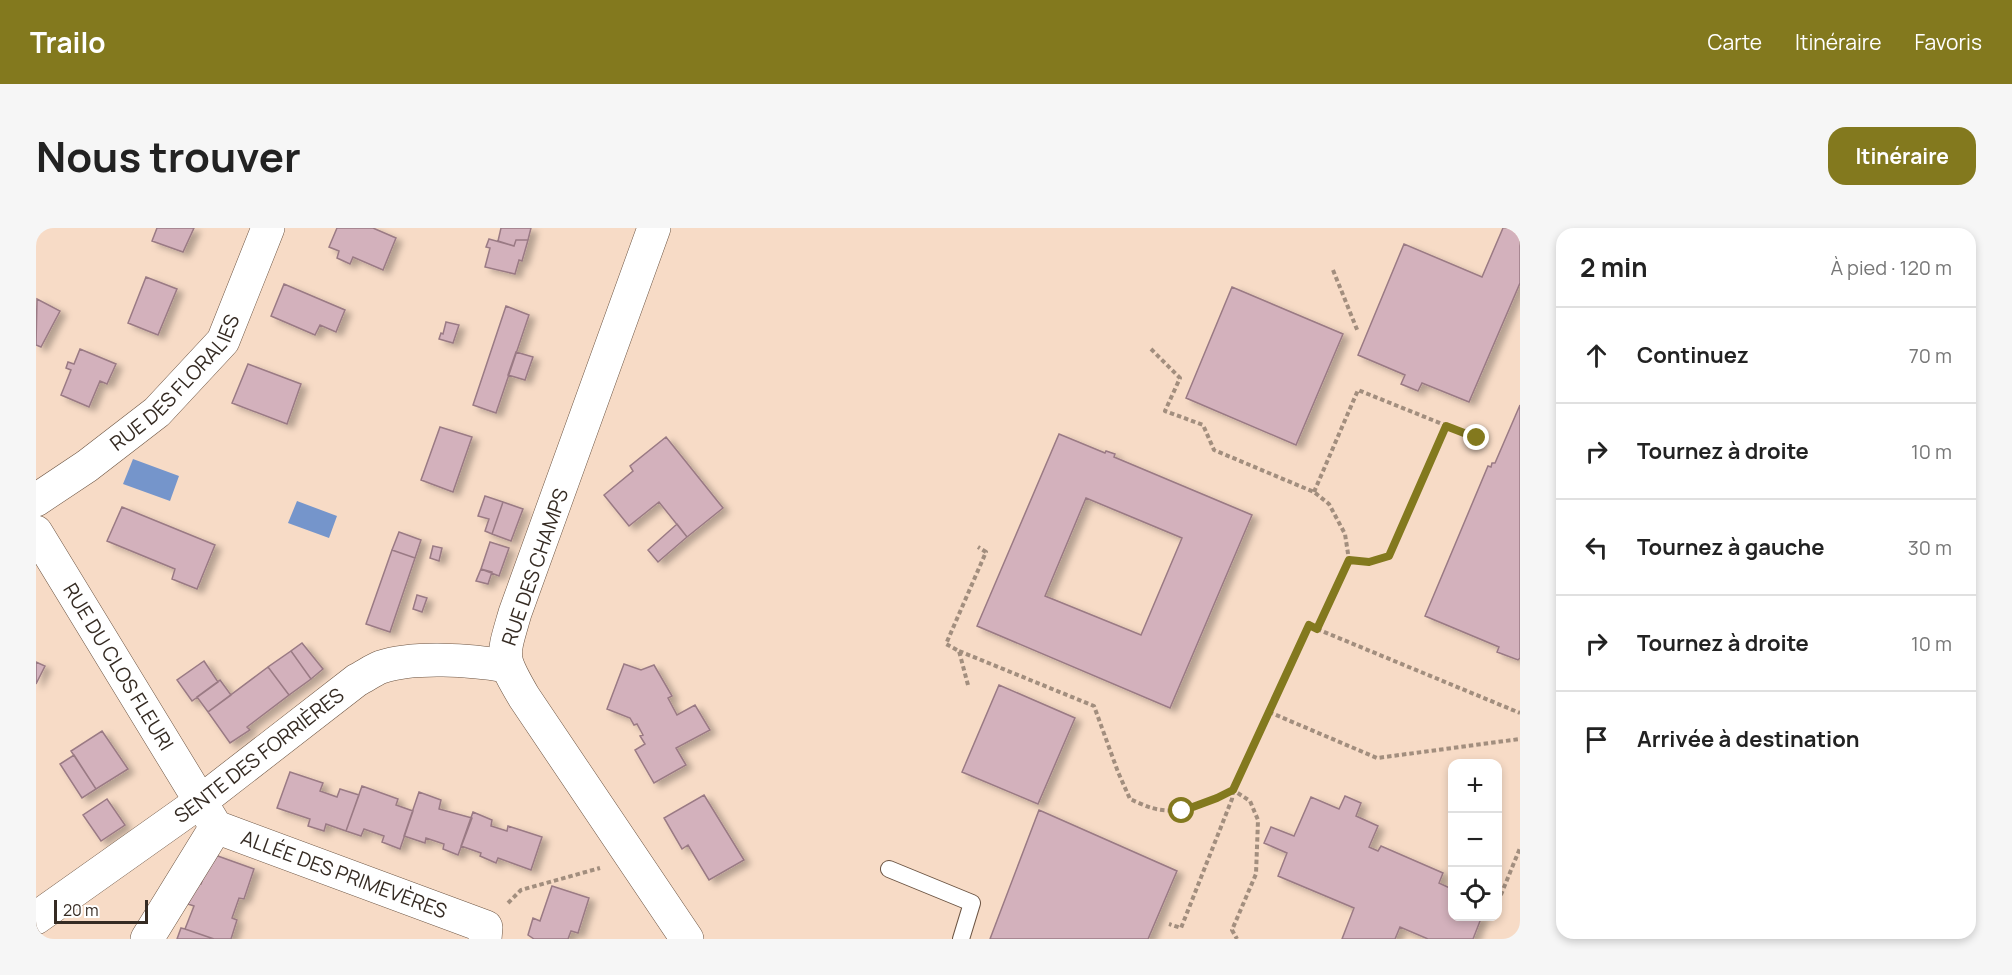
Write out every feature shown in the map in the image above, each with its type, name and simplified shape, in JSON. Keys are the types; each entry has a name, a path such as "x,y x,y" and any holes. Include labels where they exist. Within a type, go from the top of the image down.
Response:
{"street":[{"name":"RUE DES FLORALIES","path":"36,500 87,466 157,412 223,341 268,228"},
{"name":"RUE DES CHAMPS","path":"654,228 504,649 506,666 524,697 687,939"},
{"name":"RUE DU CLOS FLEURI","path":"36,532 208,814"},
{"name":"SENTE DES FORRIÈRES","path":"36,918 208,814 357,680 380,667 412,660 506,666"},
{"name":"ALLÉE DES PRIMEVÈRES","path":"208,814 486,933"},
{"path":"147,939 208,814"}],"lane":[{"path":"889,869 972,903 961,939"}],"path":[{"path":"1333,270 1358,332"},
{"path":"1150,349 1180,378 1165,411 1203,425 1214,450 1314,492 1329,504 1345,534 1349,560 1317,629"},
{"path":"1314,492 1358,390 1477,438"},
{"path":"1349,560 1369,562 1389,556 1446,426"},
{"path":"978,547 986,552 946,644 1094,706 1130,799 1152,808 1182,811 1233,790"},
{"path":"1169,924 1181,928 1232,799 1233,790 1309,625 1520,713"},
{"path":"959,651 969,685"},
{"path":"1269,712 1377,758 1520,739"},
{"path":"1233,790 1250,801 1258,820 1256,874 1232,930 1237,939"},
{"path":"1502,890 1520,848"},
{"path":"486,933 521,890 562,877"}],"water":[{"path":"133,459 179,476 170,501 123,484"},
{"path":"297,501 337,516 329,538 288,523"}],"building":[{"path":"157,228 194,228 183,252 152,241"},
{"path":"337,228 373,228 396,238 383,270 353,257 350,264 337,258 339,251 329,247"},
{"path":"501,228 531,228 528,240 516,240 514,246 498,241"},
{"path":"1503,228 1520,228 1520,283 1469,402 1422,383 1418,391 1401,384 1405,375 1358,355 1404,244 1482,277"},
{"path":"489,239 514,246 516,240 528,240 522,261 519,260 515,274 485,267 490,248 486,247"},
{"path":"146,277 177,289 158,335 128,323"},
{"path":"284,284 345,310 336,332 320,325 315,335 271,316"},
{"path":"1232,287 1343,334 1296,445 1186,398"},
{"path":"37,299 60,311 41,347 36,345"},
{"path":"506,306 529,315 496,413 473,405"},
{"path":"446,322 459,325 453,343 439,339"},
{"path":"80,349 116,364 107,384 100,381 89,407 61,395 71,370 66,368 68,362 74,364"},
{"path":"516,352 533,357 525,380 508,375"},
{"path":"248,364 301,384 287,424 232,403"},
{"path":"1520,405 1520,658 1518,660 1497,652 1499,647 1425,616 1488,466 1491,467 1492,463 1495,463"},
{"path":"440,427 472,437 453,492 421,480"},
{"path":"1059,434 1105,453 1106,451 1115,454 1114,457 1252,515 1170,708 977,626","holes":["1086,498 1182,538 1141,635 1045,596"]},
{"path":"666,437 723,508 687,537 659,502 629,526 604,495 633,471 630,466"},
{"path":"485,496 503,502 492,534 485,531 489,519 478,516"},
{"path":"503,502 523,509 511,541 492,534"},
{"path":"122,507 215,545 197,589 172,579 175,569 107,541"},
{"path":"677,524 687,537 658,562 648,550"},
{"path":"399,532 421,540 415,558 392,550"},
{"path":"490,542 509,548 499,576 481,569"},
{"path":"433,546 442,548 439,561 430,558"},
{"path":"392,550 415,558 390,632 366,624"},
{"path":"481,569 492,572 488,584 476,581"},
{"path":"417,595 427,598 422,612 413,609"},
{"path":"302,643 323,669 311,679 291,651"},
{"path":"291,651 311,679 289,695 268,667"},
{"path":"204,661 218,682 192,701 177,680"},
{"path":"36,662 45,666 36,684"},
{"path":"624,664 641,670 654,665 672,696 668,698 677,715 695,705 710,730 676,748 686,765 654,783 635,750 645,744 637,724 634,725 630,718 607,709"},
{"path":"268,667 289,695 247,727 250,730 230,743 208,712"},
{"path":"220,680 231,695 208,712 197,697"},
{"path":"999,685 1075,718 1038,804 962,772"},
{"path":"102,731 128,769 96,789 71,751"},
{"path":"74,755 96,789 82,798 60,764"},
{"path":"290,772 323,783 320,791 337,797 340,789 359,795 346,831 326,824 324,831 308,826 310,819 277,808"},
{"path":"362,786 398,799 396,805 413,811 400,849 382,842 384,836 364,829 361,836 346,831"},
{"path":"419,792 441,800 439,809 472,818 458,855 443,849 444,844 426,838 425,843 404,836"},
{"path":"704,795 744,860 709,880 688,845 682,849 664,818"},
{"path":"1345,796 1361,803 1356,816 1378,826 1369,847 1378,851 1381,846 1443,873 1439,883 1448,887 1448,921 1480,921 1473,939 1428,939 1400,927 1395,939 1342,939 1354,908 1278,876 1287,853 1264,843 1271,827 1294,836 1311,797 1339,809"},
{"path":"107,799 125,825 101,841 83,815"},
{"path":"1039,810 1177,871 1148,939 990,939"},
{"path":"473,812 492,820 491,826 507,831 508,826 542,837 531,870 498,858 496,863 480,856 481,853 461,846"},
{"path":"215,855 254,869 244,899 239,898 232,918 237,920 231,939 214,939 185,929 194,906 188,904 196,883 201,884 208,864"},
{"path":"552,886 589,898 578,933 571,931 568,939 534,939 528,935 533,918 540,921"},
{"path":"181,928 185,929 214,939 177,939"}],"route":[{"path":"1182,811 1233,790 1309,625 1317,629 1349,560 1369,562 1389,556 1446,426 1477,438"}]}
